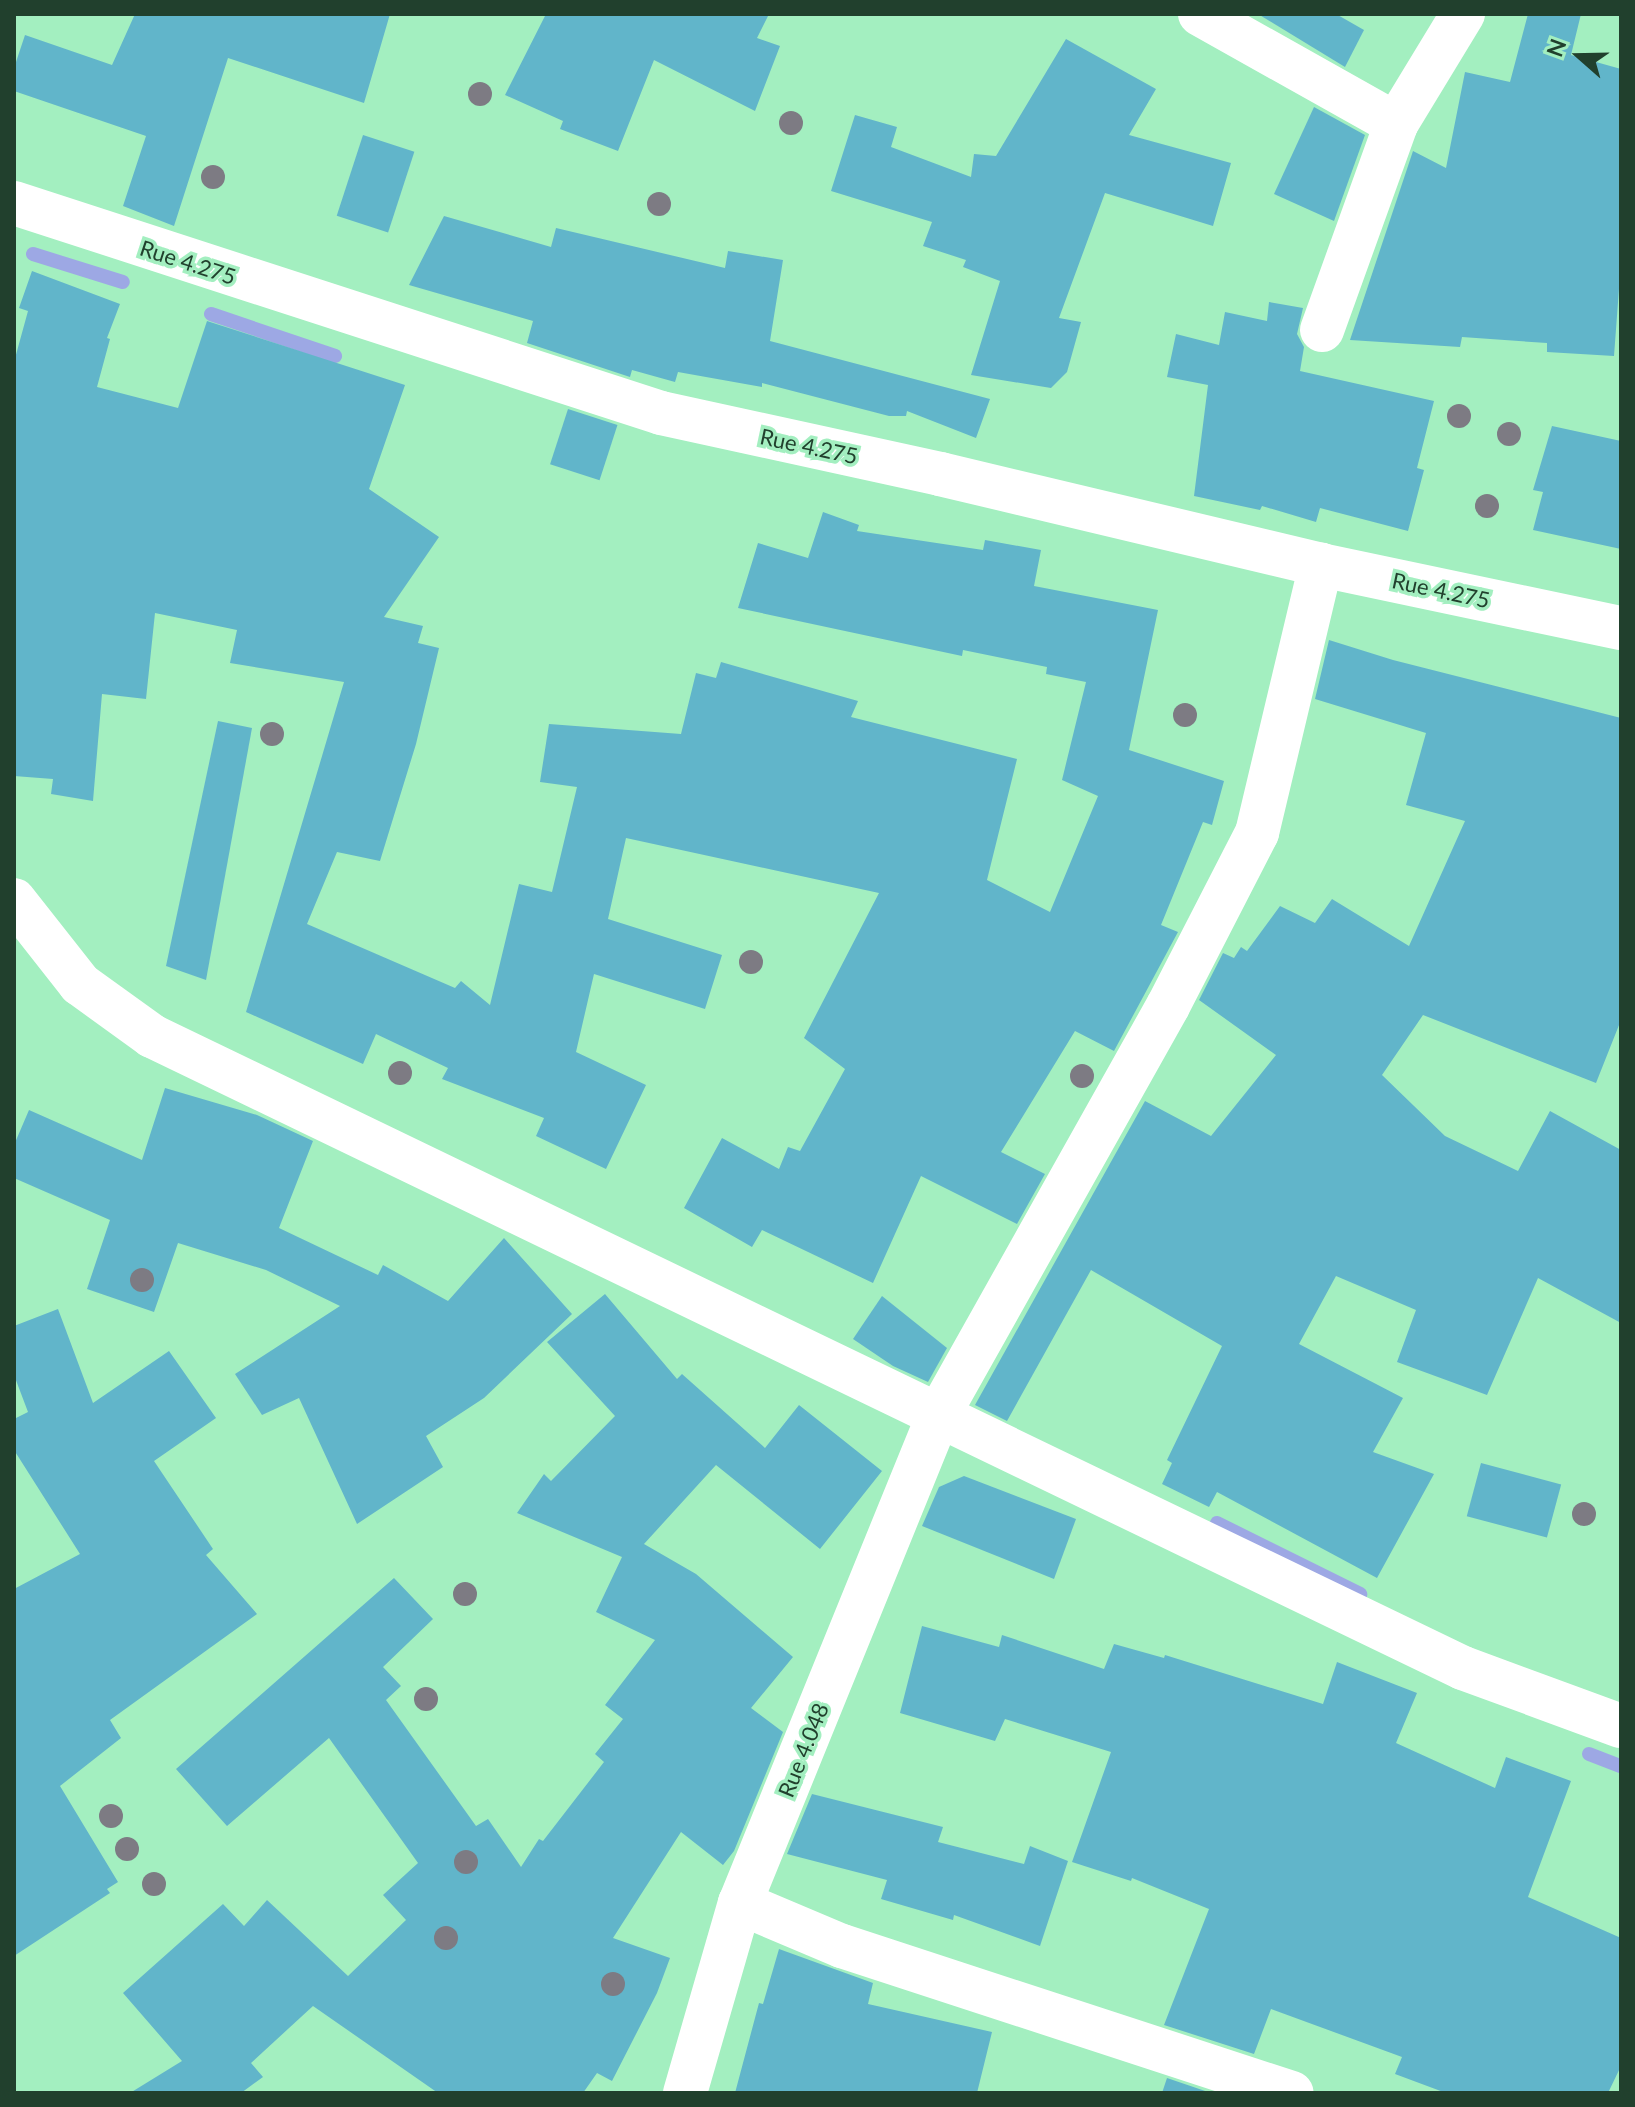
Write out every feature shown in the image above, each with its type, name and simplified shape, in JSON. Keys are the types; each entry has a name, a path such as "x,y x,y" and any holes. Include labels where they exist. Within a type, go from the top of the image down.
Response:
{"street":[{"path":"1200,14 1396,124"},
{"path":"1322,330 1396,124 1463,14"},
{"name":"Rue 4.275","path":"14,203 661,413 940,474 1321,565 1621,628"},
{"name":"Rue 4.048","path":"685,2093 740,1903 939,1414 1168,1006 1257,833 1321,565"},
{"path":"14,900 80,984 152,1036 1463,1668 1621,1726"},
{"path":"740,1903 842,1946 1292,2093"}],"building":[{"path":"135,14 390,14 364,103 228,58 174,226 123,206 146,136 14,91 14,68 25,35 112,65"},
{"path":"546,14 769,14 757,38 780,46 755,111 654,60 618,151 560,129 563,121 505,95"},
{"path":"1258,14 1336,14 1364,30 1345,67"},
{"path":"1528,14 1581,14 1571,55 1621,69 1621,262 1614,356 1547,352 1547,343 1462,337 1460,347 1350,340 1413,151 1446,168 1465,72 1510,82"},
{"path":"1066,39 1156,89 1129,135 1231,163 1213,226 1105,193 1059,318 1081,322 1067,372 1051,388 971,375 1000,281 963,267 966,260 923,246 932,222 831,191 855,115 897,127 891,147 971,177 974,154 996,156"},
{"path":"1314,107 1365,135 1334,221 1274,194"},
{"path":"363,135 414,152 388,233 337,216"},
{"path":"444,216 551,247 556,228 725,268 728,251 783,260 770,341 990,399 976,438 907,411 906,416 889,416 762,383 762,387 678,372 675,382 632,370 630,377 527,343 533,321 409,285"},
{"path":"32,271 120,304 107,338 110,339 97,387 178,408 207,321 405,385 369,489 439,537 384,617 423,626 418,643 439,648 416,744 380,861 337,852 307,924 455,988 461,981 490,1005 519,884 552,892 577,787 540,782 549,724 681,734 696,673 716,678 721,662 858,701 851,717 1017,759 987,880 1050,912 1098,796 1062,780 1086,682 1046,674 1047,667 963,650 962,656 738,608 758,543 808,558 823,512 859,525 857,531 983,550 985,540 1041,550 1034,586 1158,610 1129,750 1224,781 1212,825 1203,822 1161,925 1178,932 1114,1051 1075,1031 1001,1152 1045,1174 1017,1224 921,1176 873,1283 762,1230 752,1247 684,1208 722,1138 779,1169 788,1147 800,1151 845,1069 804,1038 879,893 626,838 608,919 722,955 705,1009 594,974 576,1052 646,1085 606,1169 536,1136 544,1118 442,1079 448,1068 376,1034 363,1064 246,1012 344,682 230,663 237,630 155,613 146,699 102,694 93,801 51,794 53,779 14,776 14,362 28,311 19,308"},
{"path":"1269,302 1303,308 1297,334 1304,347 1300,371 1434,401 1417,468 1424,470 1408,531 1320,508 1316,522 1262,506 1260,510 1194,496 1208,385 1167,377 1176,334 1219,345 1225,312 1267,321"},
{"path":"568,409 617,425 600,480 550,464"},
{"path":"1552,426 1621,441 1621,549 1533,530 1543,492 1533,490"},
{"path":"1329,640 1393,660 1621,718 1621,1020 1596,1083 1423,1015 1382,1075 1445,1136 1518,1171 1550,1111 1621,1150 1621,1323 1538,1278 1487,1395 1397,1362 1416,1310 1336,1276 1299,1344 1403,1398 1373,1452 1434,1474 1377,1578 1217,1492 1209,1507 1162,1484 1172,1463 1167,1460 1222,1346 1091,1270 1007,1421 975,1405 1145,1101 1211,1136 1276,1055 1199,1000 1223,953 1234,958 1241,947 1247,951 1280,906 1315,923 1332,899 1409,946 1465,821 1406,805 1426,733 1315,699"},
{"path":"218,721 252,728 206,980 166,966"},
{"path":"165,1088 257,1115 313,1141 279,1228 378,1275 383,1265 448,1301 504,1238 572,1314 484,1398 426,1436 443,1467 357,1524 299,1398 262,1415 235,1374 340,1306 266,1270 178,1243 154,1312 87,1289 110,1220 14,1178 14,1145 29,1110 142,1160"},
{"path":"605,1294 677,1379 682,1374 765,1448 799,1405 882,1471 820,1549 716,1465 644,1544 696,1574 793,1657 751,1708 783,1732 734,1851 723,1865 681,1832 613,1938 670,1958 657,1993 612,2081 597,2073 583,2093 438,2093 313,2006 251,2063 263,2077 241,2093 130,2093 182,2061 123,1993 223,1904 244,1926 267,1900 348,1976 406,1920 383,1895 418,1863 329,1738 227,1826 176,1769 394,1578 433,1619 383,1667 401,1686 386,1700 476,1826 488,1819 521,1867 539,1839 543,1841 604,1762 595,1754 623,1719 605,1705 655,1640 596,1612 622,1557 517,1513 544,1474 551,1481 615,1416 547,1342"},
{"path":"882,1296 947,1348 928,1382 893,1366 853,1339"},
{"path":"58,1309 93,1403 169,1351 216,1418 154,1461 213,1549 206,1555 257,1614 110,1720 121,1738 60,1786 118,1882 107,1889 110,1893 14,1956 14,1589 80,1554 14,1450 14,1419 28,1412 14,1375 14,1326"},
{"path":"1481,1463 1561,1484 1547,1538 1467,1516"},
{"path":"964,1476 1076,1519 1054,1579 922,1526 939,1487"},
{"path":"922,1626 999,1647 1002,1635 1104,1669 1114,1644 1164,1658 1165,1655 1323,1704 1337,1662 1417,1693 1396,1743 1495,1788 1506,1757 1571,1781 1528,1897 1621,1938 1621,2066 1608,2093 1446,2093 1395,2074 1402,2057 1271,2009 1254,2054 1164,2025 1209,1909 1132,1878 1131,1881 1072,1862 1111,1752 1005,1719 995,1741 900,1713"},
{"path":"812,1794 943,1827 938,1842 1024,1864 1030,1846 1068,1861 1040,1946 954,1915 953,1920 881,1899 887,1880 787,1854"},
{"path":"779,1949 873,1983 868,2004 992,2032 977,2093 735,2093 759,2003 763,2004"},
{"path":"1167,2078 1211,2093 1162,2093"}],"waterway":[{"path":"33,254 123,282"},
{"path":"211,314 335,356"},
{"path":"1217,1523 1360,1594"},
{"path":"1589,1754 1621,1766"}]}
